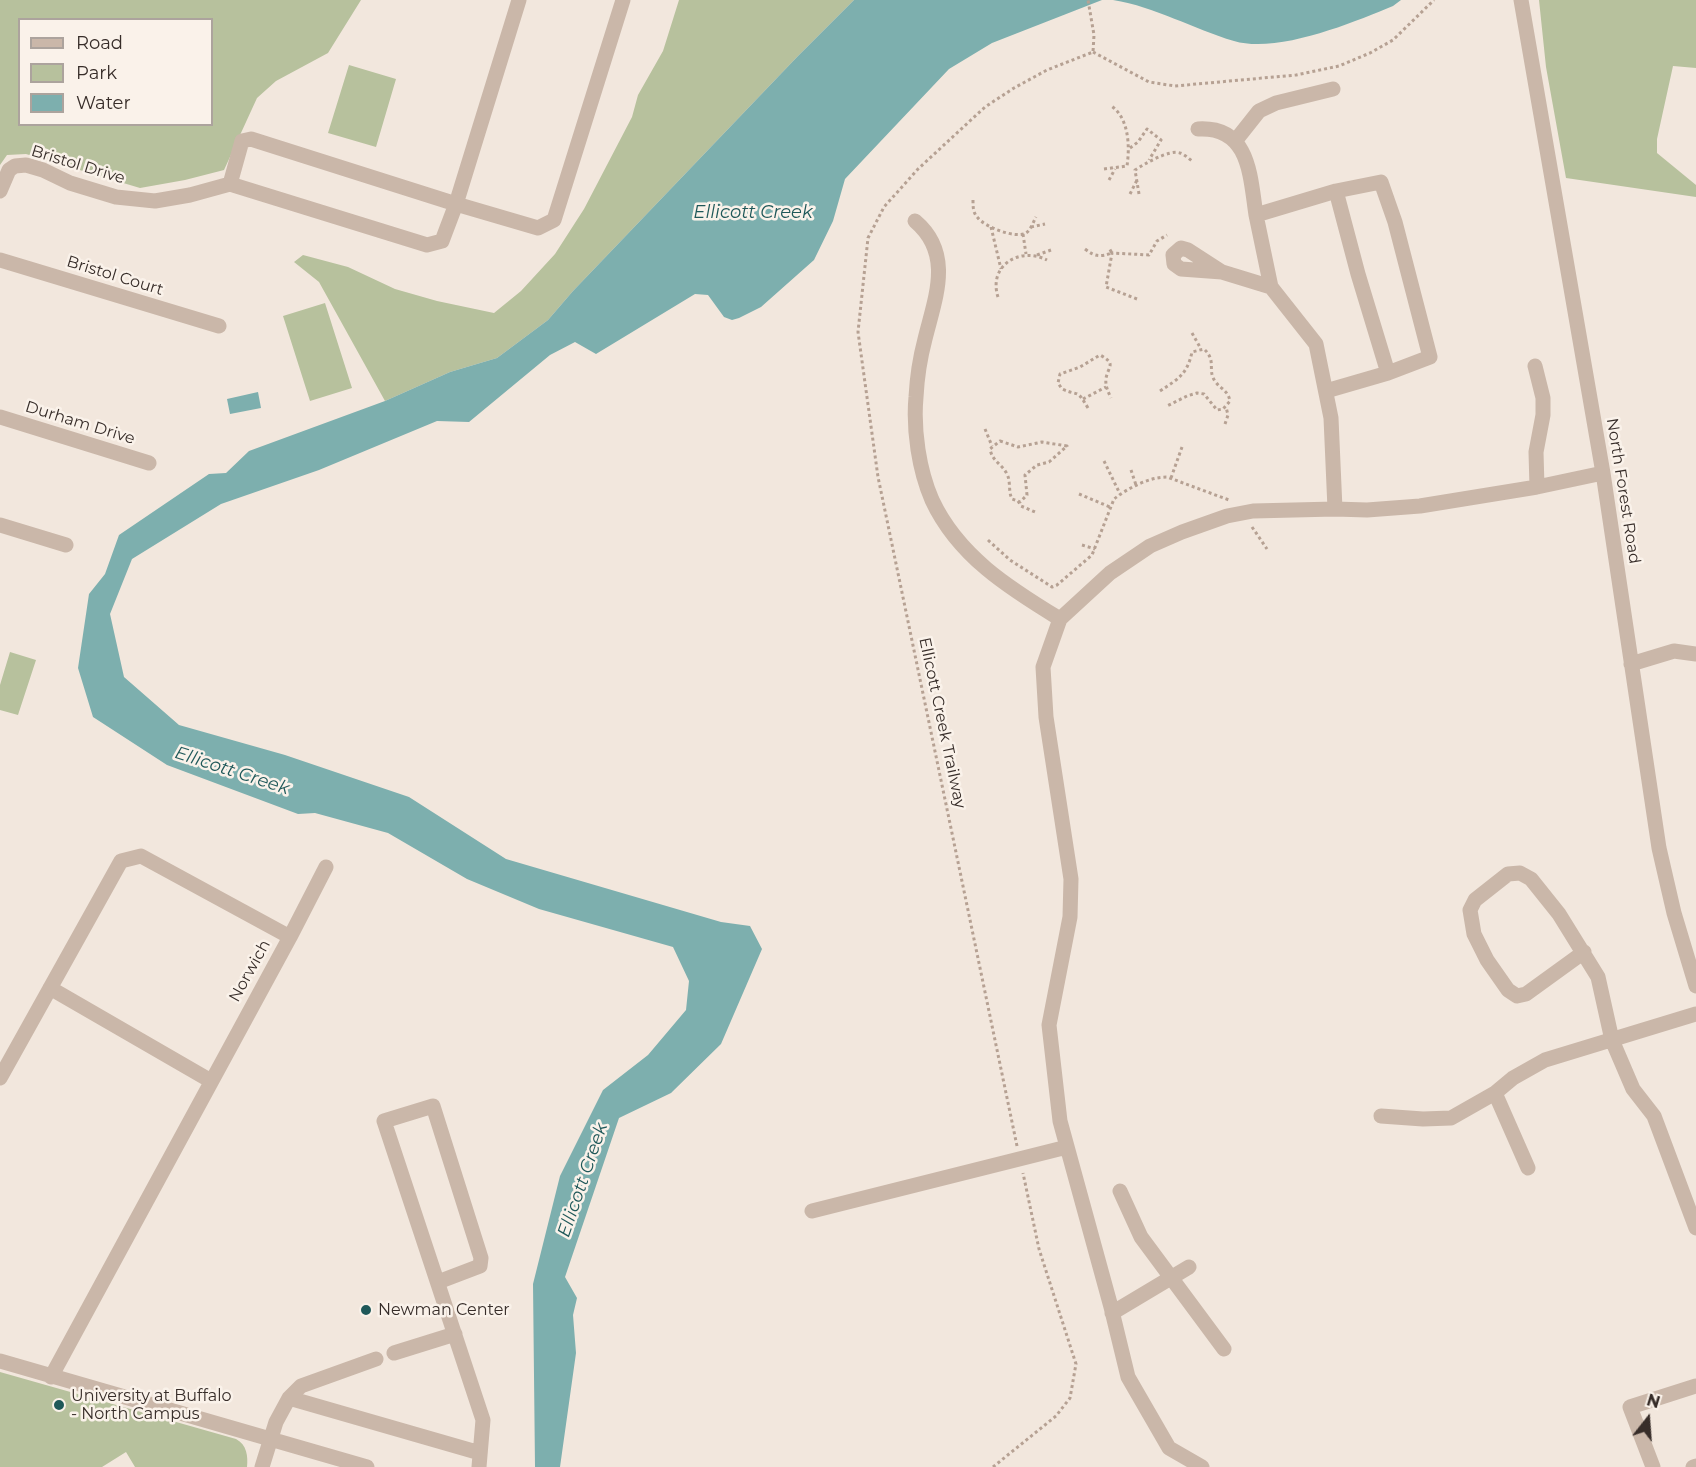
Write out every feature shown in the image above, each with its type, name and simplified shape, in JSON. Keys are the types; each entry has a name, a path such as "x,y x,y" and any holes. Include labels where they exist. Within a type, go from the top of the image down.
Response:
{"street":[{"path":"519,0 456,204 442,242 428,244 230,184 242,141 250,139 456,204 538,228 554,220 622,0"},
{"name":"North Forest Road","path":"1521,0 1603,473 1659,848 1674,913 1696,986"},
{"path":"1236,141 1259,111 1276,103 1333,88"},
{"path":"1198,129 1210,128 1227,134 1243,150 1271,287 1316,344 1331,418 1335,509"},
{"name":"Bristol Drive","path":"0,191 9,170 15,166 26,165 43,170 70,183 116,197 155,201 190,195 230,184"},
{"path":"1256,215 1336,191 1381,182 1395,222 1430,357 1388,373 1326,391"},
{"path":"1336,191 1388,373"},
{"path":"915,221 925,230 933,245 939,276 936,298 920,358 915,400 918,444 923,473 933,500 946,523 969,554 1009,587 1060,619"},
{"name":"Bristol Court","path":"0,260 219,326"},
{"path":"1222,272 1271,287"},
{"path":"1535,366 1543,398 1543,415 1536,452 1537,487"},
{"name":"Durham Drive","path":"0,417 149,463"},
{"path":"1202,1467 1169,1448 1128,1377 1060,1121 1048,1025 1070,917 1071,879 1046,717 1043,667 1060,619 1110,573 1150,546 1227,516 1242,513 1366,510 1420,506 1537,487 1603,473"},
{"path":"0,525 66,545"},
{"path":"1631,664 1674,651 1696,654"},
{"name":"Norwich","path":"0,1078 121,861 141,856 290,937 51,1377"},
{"path":"290,937 326,867"},
{"path":"1584,952 1526,994 1517,996 1508,990 1487,960 1474,934 1470,910 1475,900 1508,874 1520,873 1531,879 1559,914 1584,952 1598,977 1612,1040 1633,1089 1654,1116 1696,1228"},
{"path":"50,988 210,1081"},
{"path":"1381,1116 1451,1118 1495,1093 1513,1078 1545,1060 1696,1014"},
{"path":"1495,1093 1528,1168"},
{"path":"289,1398 480,1460 483,1420 384,1121 433,1106 481,1258 480,1266 438,1282"},
{"path":"812,1211 1067,1147"},
{"path":"1120,1191 1141,1238 1224,1349"},
{"path":"1112,1312 1189,1267"},
{"path":"394,1353 455,1335"},
{"path":"262,1467 276,1422 289,1398 301,1386 376,1359"},
{"path":"0,1361 367,1467"},
{"path":"1653,1467 1630,1407 1696,1386"}],"path":[{"path":"1088,0 1092,20 1093,52 1149,82 1175,86 1296,75 1339,66 1370,53 1401,33 1434,0"},
{"name":"Ellicott Creek Trailway","path":"993,1467 1056,1416 1070,1398 1076,1364 1039,1250 878,477 858,332 868,238 884,207 918,169 985,107 1014,87 1047,70 1093,52"},
{"path":"1110,105 1119,112 1130,148 1127,166"},
{"path":"1130,148 1138,142 1147,129 1161,140 1149,160"},
{"path":"1135,170 1149,160 1172,152 1180,153 1192,161"},
{"path":"1104,170 1127,166 1135,170"},
{"path":"1109,180 1116,168"},
{"path":"1135,170 1139,194"},
{"path":"1130,194 1137,180"},
{"path":"973,200 977,218 991,227 1016,236 1023,234 1031,227 1036,217"},
{"path":"1031,227 1045,224"},
{"path":"991,227 1001,269"},
{"path":"1023,234 1026,255"},
{"path":"1085,249 1096,256 1112,252 1149,255 1157,241 1167,235"},
{"path":"1109,248 1112,252 1106,287 1137,299"},
{"path":"998,297 994,285 1001,269 1014,258 1051,250"},
{"path":"1035,255 1047,260"},
{"path":"1167,406 1197,393 1204,394 1217,410 1226,407 1230,401 1229,396 1215,381 1211,358 1204,349 1201,349 1192,333"},
{"path":"1160,391 1179,379 1184,373 1192,352 1201,349"},
{"path":"1088,408 1076,392 1062,389 1058,383 1060,374 1080,367 1100,355 1111,364 1106,387 1111,398"},
{"path":"1083,399 1106,387"},
{"path":"1225,424 1228,415 1226,407"},
{"path":"985,429 992,446 991,456 1006,471 1009,478 1009,493 1012,499 1018,501 1025,499 1027,495 1025,475 1030,469 1049,462 1067,446 1042,442 1018,447 1000,441 992,446"},
{"path":"1171,478 1182,447"},
{"path":"1104,461 1120,494"},
{"path":"1131,470 1136,486"},
{"path":"988,540 1010,560 1052,587 1092,555 1114,499 1158,477 1171,478 1234,502 1267,549"},
{"path":"1079,494 1111,507"},
{"path":"1018,501 1021,506 1035,512"},
{"path":"1082,545 1095,549"}],"green space":[{"path":"0,0 361,0 328,53 276,81 257,98 224,170 140,188 26,154 7,155 0,165"},
{"path":"679,0 854,0 573,291 548,320 497,358 450,372 385,401 319,282 294,262 303,255 348,267 395,289 494,313 521,291 555,254 584,209 632,117 638,95 663,51"},
{"path":"1539,0 1696,0 1696,68 1673,66 1657,139 1657,153 1696,185 1696,197 1566,178 1546,67"},
{"path":"349,65 396,79 376,147 328,133"},
{"path":"325,303 352,388 310,401 283,316"},
{"path":"10,652 36,660 18,715 0,710 0,685"},
{"name":"University at Buffalo - North Campus","path":"0,1372 236,1439 246,1451 247,1467 135,1467 126,1452 102,1467 0,1467"}],"water":[{"name":"Ellicott Creek","path":"854,0 1102,0 992,43 949,69 845,179 833,221 814,260 761,307 732,320 724,317 708,295 695,294 596,354 575,342 550,355 469,422 437,421 319,470 221,504 132,559 110,614 124,677 179,725 285,755 409,797 506,859 721,922 750,926 762,949 721,1044 671,1093 619,1118 565,1277 577,1298 573,1315 576,1353 560,1467 535,1467 533,1284 560,1176 603,1090 648,1055 686,1010 689,981 673,947 539,909 467,879 388,833 315,813 298,814 167,765 93,717 78,668 89,594 105,574 119,535 209,474 226,473 249,451 385,401 450,372 497,358 548,320 573,291"},
{"path":"1113,0 1401,0 1376,13 1314,35 1271,43 1251,44 1234,41 1159,13"},
{"path":"258,392 261,408 230,414 227,399"}],"place":[{"name":"Newman Center","path":"366,1310"},
{"name":"University at Buffalo - North Campus","path":"59,1405"}]}
